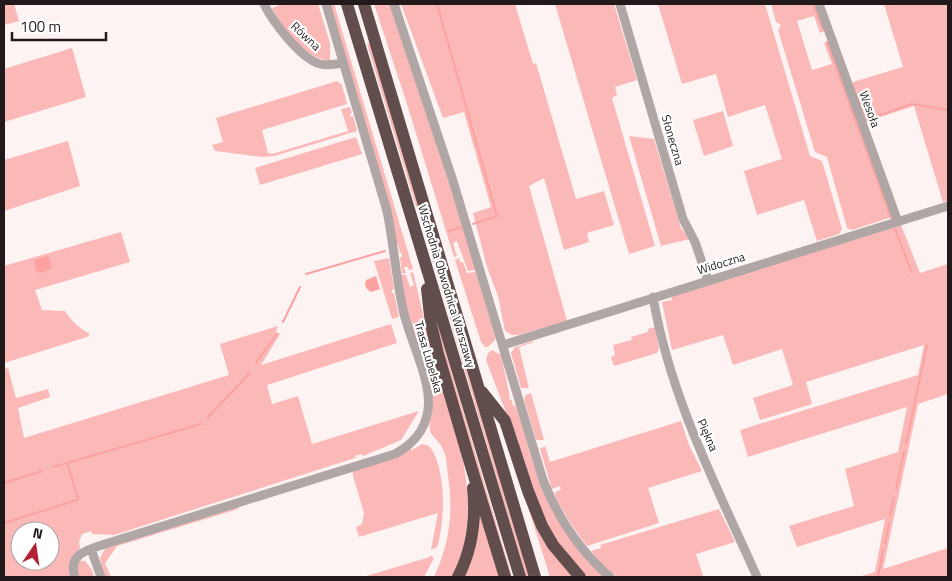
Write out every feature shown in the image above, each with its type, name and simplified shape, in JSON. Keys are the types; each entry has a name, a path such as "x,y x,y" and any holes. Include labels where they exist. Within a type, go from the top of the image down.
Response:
{"highway":[{"name":"Wschodnia Obwodnica Warszawy","path":"347,4 520,577"},
{"name":"Wschodnia Obwodnica Warszawy","path":"364,4 535,577"},
{"path":"422,255 431,324 470,463 505,577"},
{"path":"477,386 505,420 528,491 542,526 553,545 580,577"},
{"path":"458,577 467,554 474,518 470,463"},
{"path":"529,559 541,577"}],"street":[{"name":"Równa","path":"264,4 281,31 308,57 322,64 343,63"},
{"name":"Trasa Lubelska","path":"92,549 395,454 407,446 421,432 429,408 428,391 402,304 387,211 326,4"},
{"path":"394,4 454,181 539,468 562,520 576,541 610,577"},
{"name":"Słoneczna","path":"620,4 683,219 695,242 708,280"},
{"name":"Wesoła","path":"819,4 898,222"},
{"name":"Widoczna","path":"503,345 948,206"},
{"name":"Piękna","path":"653,297 666,357 686,416 757,577"},
{"path":"76,577 73,569 76,559 80,554 92,549 100,577"}],"shaded area":[{"path":"4,4 14,4 19,21 4,25"},
{"path":"282,4 318,4 330,43 330,61 320,58 303,48 288,33 272,8"},
{"path":"329,4 334,4 413,269 409,270 408,267 404,267 406,273 402,274 400,257 402,257 402,253 400,253 398,244 396,244"},
{"path":"374,4 391,4 477,270 468,271 457,241 453,243 457,256 454,257"},
{"path":"401,4 515,4 533,64 536,63 576,199 604,191 614,225 587,233 589,242 564,250 544,178 529,186 567,321 518,335 512,335 505,331 498,296 487,267 473,213 491,207 464,112 443,118"},
{"path":"555,4 614,4 637,80 615,87 617,95 612,98 655,246 629,254"},
{"path":"658,4 765,4 810,156 822,161 842,229 839,234 817,241 804,200 757,215 744,171 782,159 765,105 728,117 716,74 682,84"},
{"path":"771,4 815,4 825,31 820,33 814,16 797,21 812,70 832,64 824,43 830,40 892,217 852,230 847,228 827,157 815,152 778,30 781,25 776,22"},
{"path":"884,4 948,4 948,201 943,202 914,106 865,122 851,85 853,82 903,67"},
{"path":"371,43 436,262 433,263 367,44"},
{"path":"72,48 86,97 4,122 4,69"},
{"path":"337,81 342,85 347,104 262,130 268,153 272,154 348,131 341,109 350,107 352,113 350,114 351,117 353,116 357,131 274,156 263,157 215,151 212,145 223,142 216,118"},
{"path":"723,111 733,146 704,156 693,120"},
{"path":"629,136 654,139 681,228 690,239 661,246"},
{"path":"356,137 362,154 260,185 255,168"},
{"path":"68,141 80,186 4,211 4,160"},
{"path":"901,225 920,273 948,264 948,394 918,404 883,569 948,548 948,577 858,577 875,572 885,519 797,547 789,526 854,506 845,469 898,452 907,407 748,457 740,430 918,375 924,345 806,382 812,404 760,420 753,398 793,385 782,349 733,365 723,335 672,350 662,302 672,300 671,295"},
{"path":"121,232 130,262 35,290 42,310 65,311 76,324 90,334 87,337 4,363 4,266"},
{"path":"48,256 52,268 42,273 36,272 34,260"},
{"path":"389,258 394,289 392,293 394,293 399,317 392,319 374,261"},
{"path":"459,258 460,262 463,262 467,273 476,272 495,336 495,340 488,347 485,347 481,342 455,260"},
{"path":"437,265 530,577 526,577 434,266"},
{"path":"413,272 433,354 462,455 466,478 467,524 462,552 453,577 434,577 447,540 450,515 450,489 445,454 430,428 432,413 408,316 401,275 406,275 410,287 414,285 410,273"},
{"path":"376,276 380,289 371,292 366,287 366,280"},
{"path":"435,316 512,577 509,577 445,362"},
{"path":"391,324 397,343 267,385 272,404 298,396 312,444 419,411 401,440 363,456 361,454 355,456 355,458 114,535 92,534 91,531 82,534 72,577 4,577 4,369 8,368 16,398 48,389 50,397 18,408 24,438 229,375 220,344 278,326 276,332 280,334 261,365"},
{"path":"655,327 659,349 657,353 614,366 611,357 615,355 613,345 632,340 631,337 648,332 648,329"},
{"path":"533,341 519,347 529,388 521,388 511,353 515,347"},
{"path":"492,350 501,355 509,397 520,417 536,471 550,505 579,550 605,577 584,577 545,525 486,360 488,353"},
{"path":"531,393 544,440 536,440 524,399 526,395"},
{"path":"681,421 689,445 702,471 648,488 659,523 587,546 557,500 554,493 561,489 560,486 552,489 540,449 545,446 550,462"},
{"path":"502,424 528,501 576,577 550,577"},
{"path":"422,444 429,446 435,456 442,481 442,524 437,547 431,550 438,513 359,537 356,527 362,524 364,513 353,471 410,449 412,450"},
{"path":"479,503 503,577 464,577"},
{"path":"239,505 238,509 117,546 105,563 111,577 105,577 100,558 106,547"},
{"path":"719,509 735,542 696,554 703,576 617,577 605,568 591,551 601,548 600,545"},
{"path":"430,555 434,558 424,577 363,577 430,557"},
{"path":"80,558 92,570 94,577 79,577 77,566"}],"waterway":[{"path":"437,4 497,216 473,224"},
{"path":"813,4 823,29"},
{"path":"827,42 891,218"},
{"path":"866,120 912,104 948,110"},
{"path":"449,231 462,227"},
{"path":"895,229 912,273"},
{"path":"306,274 385,251"},
{"path":"283,322 300,287"},
{"path":"256,363 277,334"},
{"path":"906,444 927,345"},
{"path":"208,417 250,373"},
{"path":"53,467 201,424"},
{"path":"896,489 904,452"},
{"path":"4,523 77,500 67,463"},
{"path":"4,483 42,471"},
{"path":"890,516 894,498"},
{"path":"885,544 889,523"},
{"path":"878,577 883,550"}]}
